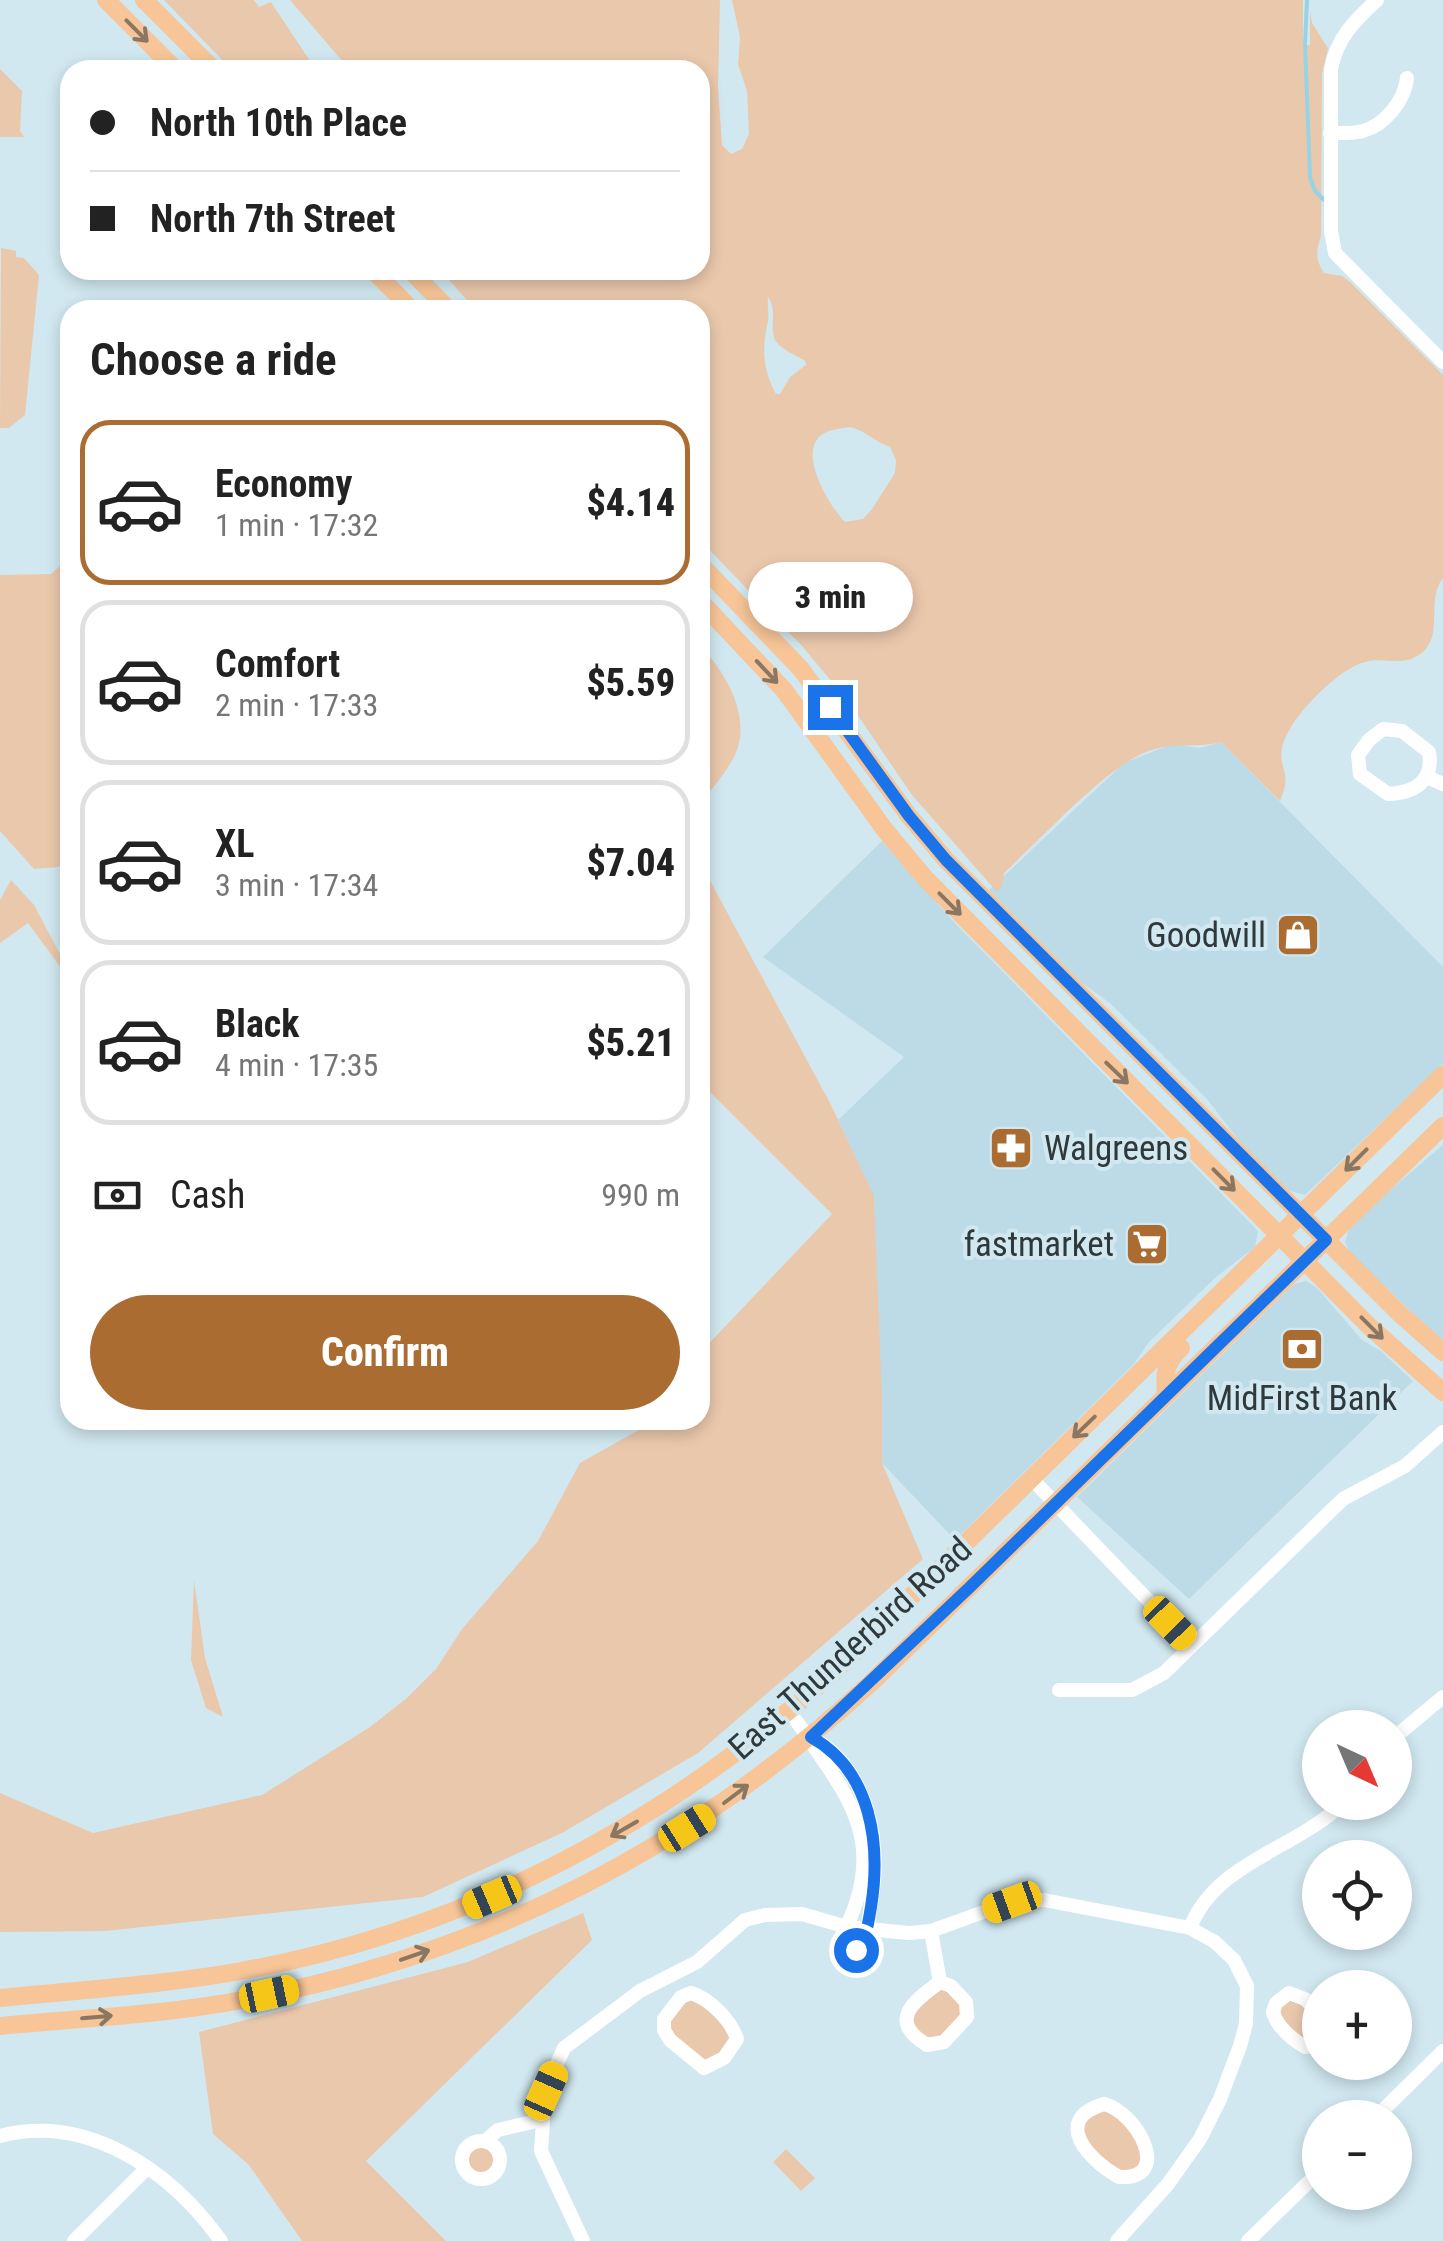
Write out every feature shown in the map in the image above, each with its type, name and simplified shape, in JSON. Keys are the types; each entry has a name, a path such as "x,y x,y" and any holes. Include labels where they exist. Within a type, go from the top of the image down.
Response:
{"main road":[{"path":"106,0 166,60"},
{"path":"144,0 204,60"},
{"path":"176,60 188,44"},
{"path":"382,280 402,300"},
{"path":"420,280 439,300"},
{"path":"710,574 800,669 937,850 1443,1352"},
{"path":"710,612 784,690 917,870 1383,1340 1443,1392"},
{"name":"East Thunderbird Road","path":"0,1998 238,1972 340,1950 457,1912 552,1869 634,1824 717,1768 789,1712 874,1635 1443,1075"},
{"name":"East Thunderbird Road","path":"0,2026 240,2000 353,1975 506,1922 623,1865 713,1811 811,1737 1443,1126"},
{"path":"1166,1396 1164,1375 1168,1362 1210,1319 1220,1292"},
{"path":"1144,1368 1151,1411"}],"street":[{"path":"1378,0 1341,36 1334,51 1329,205 1336,253 1442,360"},
{"path":"1330,133 1366,131 1402,100 1407,78"},
{"path":"1383,729 1402,731 1428,752 1430,767 1426,778 1407,793 1388,794 1360,774 1358,755 1383,729"},
{"path":"1426,778 1443,784"},
{"path":"1059,1690 1132,1690 1164,1672 1342,1500 1405,1466 1443,1432"},
{"path":"1032,1478 1191,1645"},
{"path":"1412,1723 1443,1697"},
{"path":"789,1712 811,1737 830,1747 864,1802 876,1880 867,1930 860,1946 852,1952 841,1943 859,1901 867,1837"},
{"path":"1190,1928 1198,1907 1214,1887 1322,1820"},
{"path":"583,2241 541,2151 546,2091 564,2048 640,1991 697,1962 729,1931 755,1917 792,1913 846,1928 888,1934 931,1931 1012,1902 1044,1900 1190,1928 1215,1942 1234,1960 1247,1986 1246,2024 1220,2099 1200,2140 1168,2184 1117,2241"},
{"path":"931,1931 940,1982"},
{"path":"670,1976 681,1997"},
{"path":"940,1982 951,1986 966,2002 967,2017 944,2042 927,2045 911,2035 905,2020 908,2012 940,1982"},
{"path":"1302,1997 1289,1993 1276,2003 1274,2012 1275,2020 1302,2045"},
{"path":"699,1994 734,2029 737,2038 714,2066 697,2065 664,2030 664,2019 681,1997 699,1994"},
{"path":"1246,2009 1274,2012"},
{"path":"1393,2100 1443,2051"},
{"path":"1104,2104 1114,2106 1143,2138 1146,2166 1127,2178 1107,2171 1082,2148 1078,2137 1084,2114 1104,2104"},
{"path":"485,2141 498,2130 541,2120"},
{"path":"4,2134 47,2130 81,2134 109,2144 192,2204 221,2241"},
{"path":"1146,2166 1168,2184"},
{"path":"74,2241 146,2169"},
{"path":"1250,2241 1302,2189"}],"shaded area":[{"path":"164,0 254,0 259,7 271,2 309,60 222,60"},
{"path":"290,0 720,0 718,87 722,145 731,154 742,149 749,134 747,91 738,64 740,37 732,0 1303,0 1303,45 1310,45 1310,11 1312,23 1328,48 1322,74 1319,263 1324,273 1342,276 1350,282 1443,375 1443,578 1436,596 1433,635 1417,656 1402,661 1365,662 1341,675 1314,698 1293,725 1282,749 1285,783 1280,801 1221,742 1146,752 1092,789 1004,873 997,892 912,795 848,701 802,646 710,550 710,300 467,300 449,280 710,280 710,60 341,60","holes":["768,297 775,340 806,365 790,377 780,394 771,385 764,358","850,427 890,447 896,460 895,473 863,519 845,522 821,485 813,452 821,435 830,431"]},
{"path":"0,69 22,91 20,131 24,137 0,137"},
{"path":"1,248 16,251 16,257 24,258 39,275 25,415 9,428 0,428"},
{"path":"60,566 60,866 34,869 0,831 0,575 51,574"},
{"path":"710,658 728,684 741,729 739,744 710,792"},
{"path":"1221,742 1443,967 1443,1064 1305,1195 1287,1190 1244,1147 1207,1099 1110,1003 1078,980 989,890 1124,763 1172,744 1200,748"},
{"path":"882,841 953,921 1258,1231 1255,1247 1216,1277 1149,1342 1134,1364 955,1540 882,1463 874,1198 838,1120 904,1057 763,957"},
{"path":"11,880 34,905 60,954 60,966 28,923 0,943 0,900"},
{"path":"710,881 830,1103 874,1196 882,1463 923,1559 698,1753 562,1833 423,1897 105,1931 0,1932 0,1793 93,1833 262,1795 370,1727 436,1669 462,1629 538,1541 580,1463 639,1430 710,1430 710,1342 832,1214 710,1092"},
{"path":"1443,1145 1443,1342 1350,1253 1345,1242 1349,1230 1384,1195"},
{"path":"1306,1281 1317,1288 1362,1340 1381,1351 1413,1381 1189,1599 1077,1497 1294,1284"},
{"path":"194,1580 205,1658 223,1717 206,1708 191,1660"},
{"path":"583,1913 592,1940 366,2161 446,2241 302,2241 249,2165 213,2134 199,2032 468,1962"},
{"path":"940,1982 968,2010 944,2042 911,2035 908,2011"},
{"path":"691,1993 737,2039 714,2066 670,2040 664,2019"},
{"path":"1283,1995 1302,2005 1302,2040 1281,2027 1276,2003"},
{"path":"1114,2106 1147,2159 1127,2178 1082,2148 1079,2123"},
{"path":"481,2141 494,2147 500,2160 494,2173 481,2179 468,2173 462,2160 468,2147"},
{"path":"786,2149 815,2178 801,2191 773,2162"}],"waterway":[{"path":"1307,0 1310,177 1315,191 1324,200"}],"place":[{"name":"Goodwill","path":"1298,935"},
{"name":"Walgreens","path":"1011,1148"},
{"name":"fastmarket","path":"1147,1244"},
{"name":"MidFirst Bank","path":"1302,1349"}],"route":[{"path":"830,707 946,860 1326,1240 811,1737 830,1747 848,1771 864,1802 872,1831 876,1880 867,1930 856,1950"}]}
